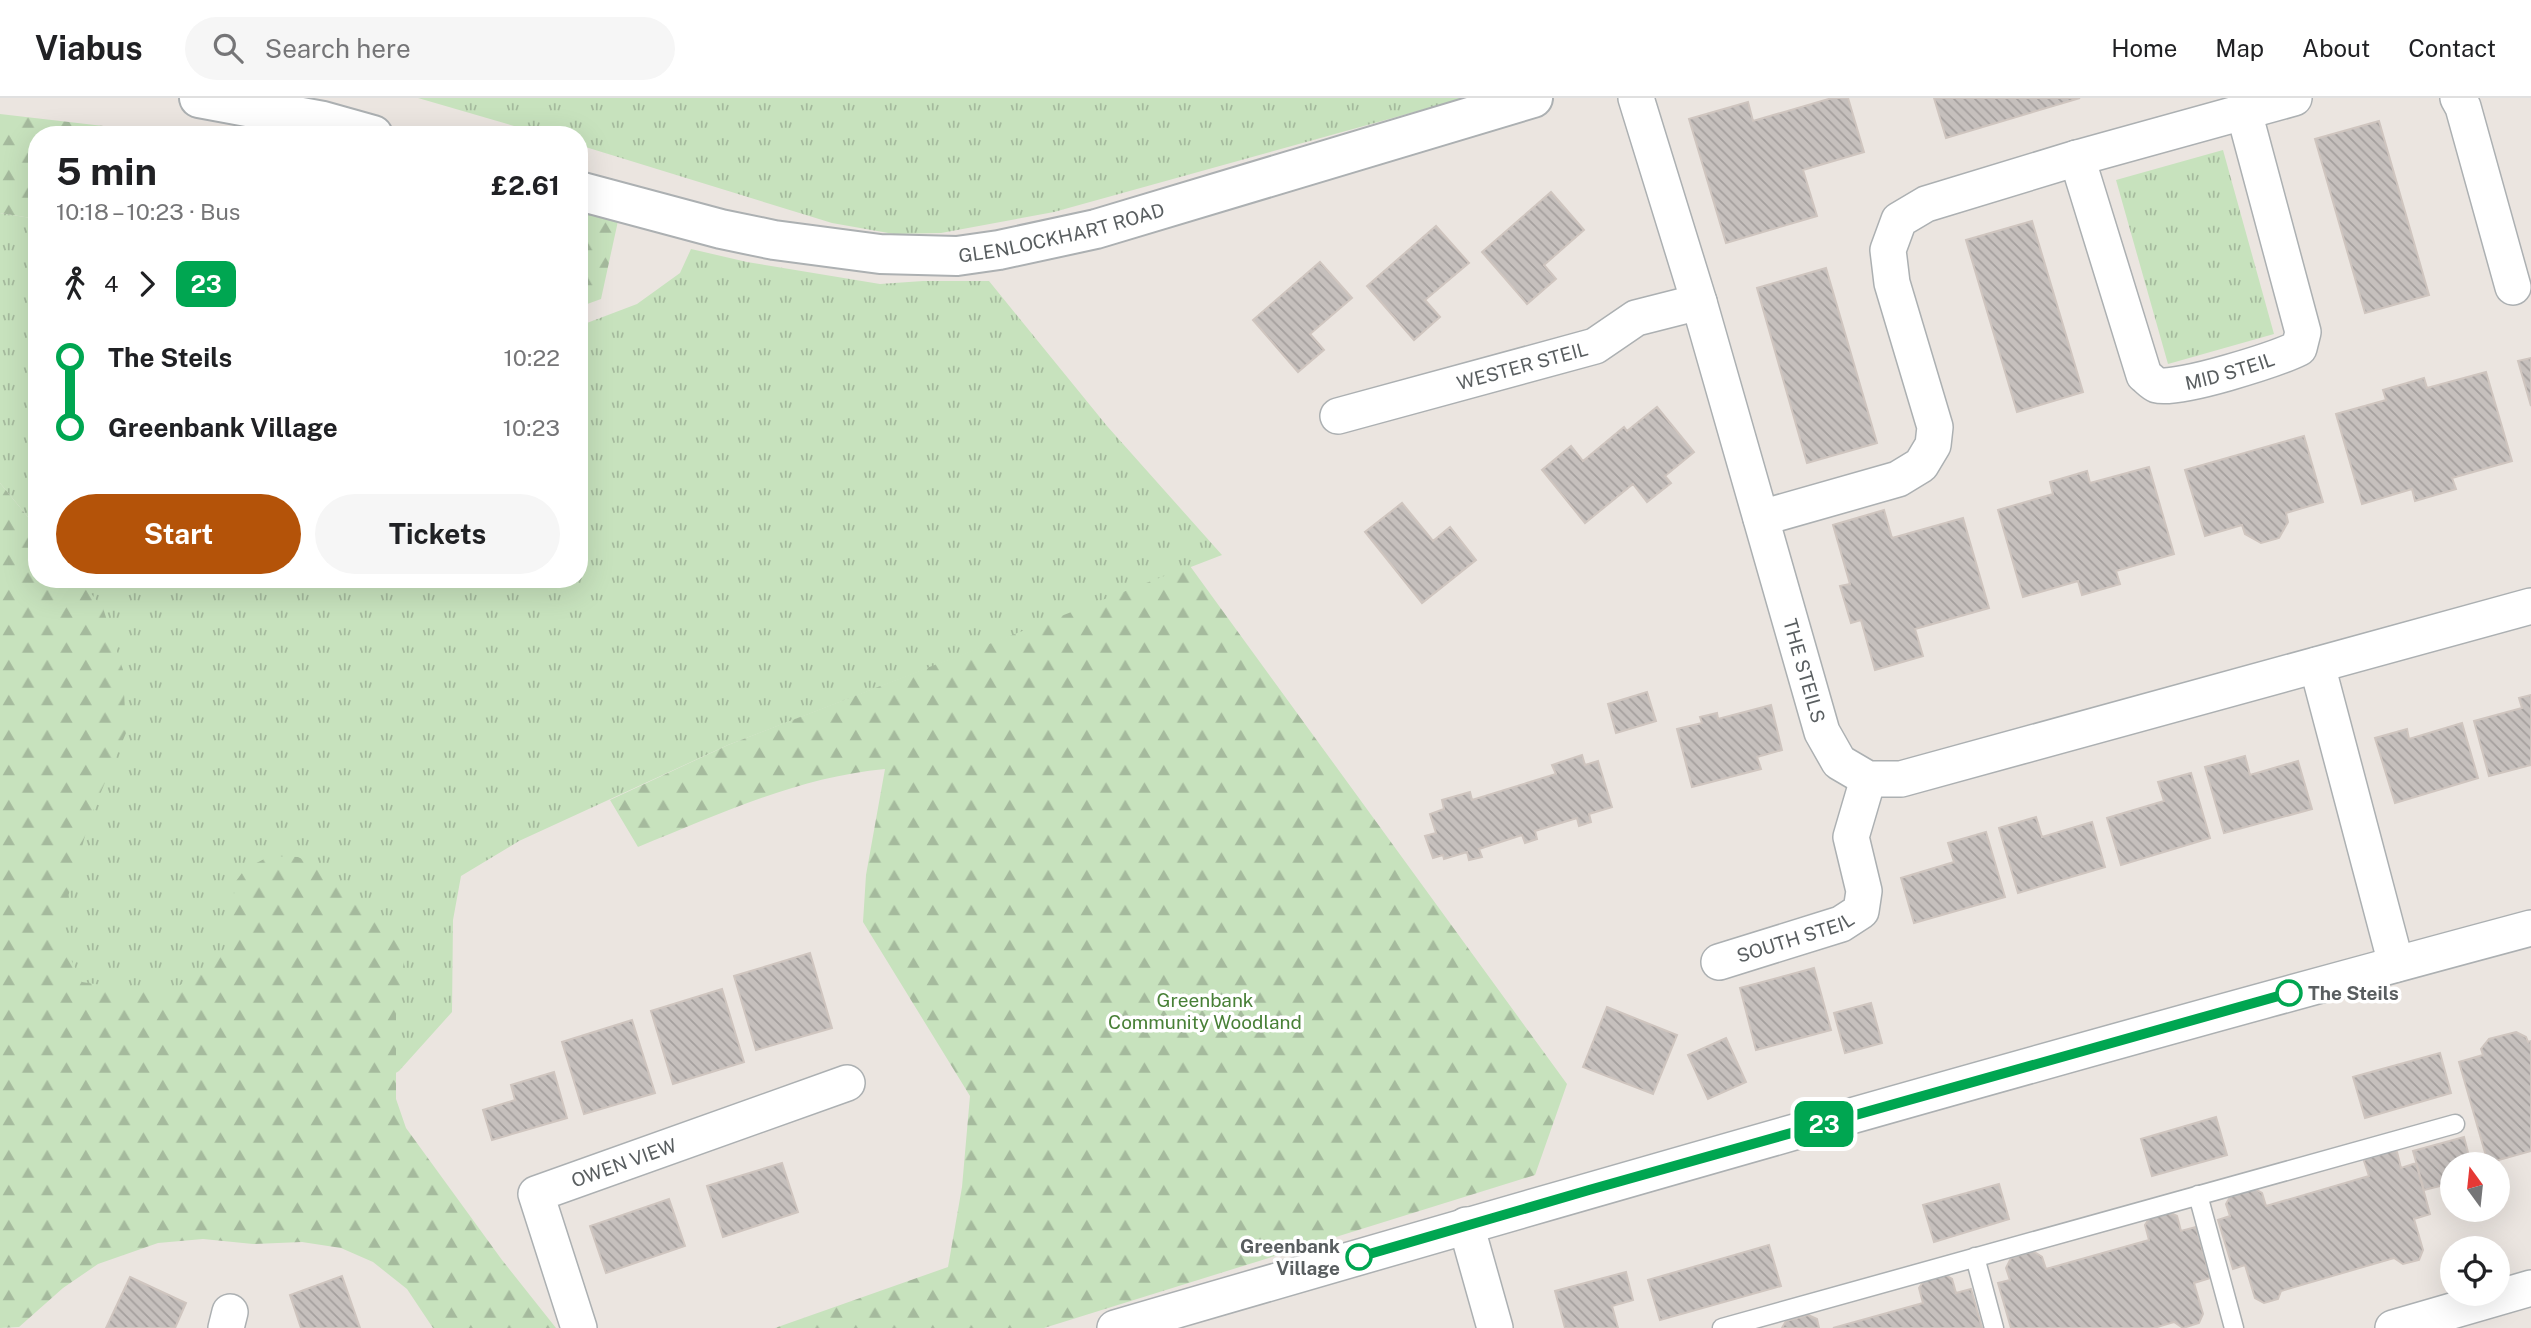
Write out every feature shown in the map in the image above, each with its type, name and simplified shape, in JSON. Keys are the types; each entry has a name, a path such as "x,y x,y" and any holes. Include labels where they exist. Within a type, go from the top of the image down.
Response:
{"street":[{"path":"199,98 341,126"},
{"name":"GLENLOCKHART ROAD","path":"588,193 720,229 774,240 880,254 957,256 999,250 1096,229 1533,98"},
{"name":"THE STEILS","path":"1636,98 1699,302 1822,732 1839,762 1868,779"},
{"path":"1761,518 1898,479 1922,465 1933,445 1935,427 1892,283 1888,250 1899,220 1926,204 2077,158 2294,98"},
{"path":"2458,98 2463,107 2513,287"},
{"name":"MID STEIL","path":"2077,158 2144,375 2155,384 2173,386 2283,356 2299,348 2303,331 2244,112"},
{"name":"WESTER STEIL","path":"1338,416 1595,346 1636,318 1699,302"},
{"path":"1868,779 1901,779 2531,606"},
{"path":"2317,665 2396,964"},
{"name":"SOUTH STEIL","path":"1719,962 1841,924 1861,911 1864,891 1851,837 1868,779"},
{"path":"1115,1328 1466,1225 2531,928"},
{"name":"OWEN VIEW","path":"579,1328 536,1194 847,1083"},
{"path":"1466,1225 1495,1328"},
{"path":"2393,1328 2473,1317 2531,1288"}],"lane":[{"path":"1722,1328 2455,1124"},
{"path":"2198,1195 2234,1328"},
{"path":"1975,1257 1994,1328"}],"green space":[{"path":"418,98 1465,98 1054,212 941,233 894,234 832,223 588,148 588,126 514,126"},
{"path":"0,114 103,126 28,126 28,218 0,213"},
{"path":"2223,150 2274,334 2168,364 2116,180"},
{"path":"0,213 28,218 28,517 0,483"},
{"path":"588,213 618,221 601,299 588,304"},
{"path":"691,249 747,262 880,284 989,281 1107,426 1222,555 728,745 519,841 461,876 453,920 452,1012 399,1071 347,1102 0,1014 67,588 588,588 588,323 637,304 680,273"},
{"path":"0,483 28,517 28,588 86,588 103,608 123,670 126,733 90,818 58,933 82,982 165,995 206,968 226,947 236,881 245,869 270,856 298,857 328,872 393,926 405,954 396,1015 396,1099 406,1128 502,1260 556,1328 433,1328 407,1289 373,1262 341,1248 302,1242 253,1244 203,1239 158,1243 98,1264 63,1288 19,1327 0,1328"},
{"name":"Greenbank Community Woodland","path":"1190,566 1567,1084 1535,1175 1044,1328 775,1328 948,1267 962,1187 970,1096 863,922 866,875 885,769 853,773 789,789 728,810 638,847 610,800 728,745"}],"building":[{"path":"1832,98 1848,98 1864,152 1803,170 1817,216 1726,243 1689,119 1748,102 1753,121"},
{"path":"1934,98 2080,98 1946,138"},
{"path":"2379,121 2429,295 2365,313 2315,139"},
{"path":"1551,192 1584,230 1544,265 1556,279 1527,304 1482,252"},
{"path":"2032,221 2083,392 2017,412 1966,240"},
{"path":"1436,226 1469,263 1425,300 1440,317 1414,340 1367,286"},
{"path":"1320,262 1352,298 1310,334 1324,350 1298,372 1253,320"},
{"path":"1826,268 1877,443 1807,463 1757,288"},
{"path":"2531,358 2531,406 2518,361"},
{"path":"2486,372 2512,461 2452,478 2456,489 2415,501 2412,489 2362,504 2336,414 2386,400 2383,390 2424,378 2427,388"},
{"path":"1657,407 1694,452 1665,476 1671,483 1647,502 1633,484 1585,523 1542,470 1571,446 1583,461 1624,427 1627,431"},
{"path":"2304,436 2323,502 2286,513 2288,522 2279,538 2261,543 2245,534 2242,525 2205,536 2185,470"},
{"path":"2149,467 2174,554 2116,571 2120,584 2082,595 2078,581 2023,597 1998,510 2053,494 2050,482 2087,471 2090,483"},
{"path":"1402,503 1433,541 1450,527 1476,560 1422,603 1365,532"},
{"path":"1884,510 1892,538 1963,518 1989,608 1915,629 1923,656 1875,670 1861,620 1851,623 1840,586 1850,584 1833,525"},
{"path":"1647,692 1656,721 1616,733 1608,704"},
{"path":"2531,695 2531,765 2489,776 2474,721 2522,708 2519,698"},
{"path":"1771,705 1782,750 1757,757 1761,769 1692,787 1677,729 1702,723 1700,717 1717,713 1718,719"},
{"path":"2462,723 2478,778 2395,803 2375,738 2407,729 2409,739"},
{"path":"1582,755 1585,765 1598,761 1612,807 1589,814 1591,822 1579,826 1577,818 1535,831 1537,839 1525,843 1522,835 1479,849 1482,857 1469,860 1467,852 1444,859 1443,855 1433,858 1425,836 1436,833 1430,814 1444,809 1442,800 1470,792 1472,800 1556,774 1552,765"},
{"path":"2245,756 2250,775 2298,761 2312,809 2224,833 2205,767"},
{"path":"2191,773 2210,838 2121,865 2107,818 2164,801 2158,782"},
{"path":"2036,817 2042,837 2092,822 2105,867 2018,893 1999,828"},
{"path":"1986,832 2005,897 1914,923 1901,878 1954,862 1948,843"},
{"path":"810,953 832,1028 756,1050 734,976"},
{"path":"1814,968 1831,1030 1756,1050 1740,988"},
{"path":"722,989 744,1062 673,1084 651,1011"},
{"path":"1871,1003 1882,1043 1845,1053 1834,1013"},
{"path":"1607,1007 1677,1035 1653,1094 1583,1067"},
{"path":"632,1020 655,1093 584,1114 562,1042"},
{"path":"2516,1032 2526,1037 2528,1042 2531,1041 2531,1151 2510,1157 2510,1152 2485,1152 2459,1062 2483,1055 2481,1049 2489,1039"},
{"path":"1726,1038 1746,1082 1708,1099 1688,1055"},
{"path":"2440,1053 2451,1093 2365,1118 2353,1077"},
{"path":"554,1072 567,1118 492,1140 483,1110 515,1100 511,1085"},
{"path":"2216,1117 2227,1155 2152,1176 2141,1139"},
{"path":"2464,1137 2468,1152 2440,1152 2440,1186 2424,1190 2413,1151"},
{"path":"2389,1148 2397,1152 2401,1168 2416,1163 2430,1214 2414,1219 2423,1250 2419,1260 2403,1264 2394,1258 2281,1291 2278,1299 2264,1303 2255,1298 2245,1265 2233,1269 2218,1220 2230,1216 2226,1204 2231,1195 2253,1188 2262,1193 2266,1206 2369,1176 2364,1161 2370,1153"},
{"path":"782,1163 798,1212 723,1237 707,1186"},
{"path":"1999,1184 2009,1219 1934,1242 1923,1205"},
{"path":"669,1199 685,1246 606,1273 590,1226"},
{"path":"2169,1212 2177,1216 2181,1231 2196,1227 2210,1278 2194,1283 2203,1314 2199,1323 2183,1328 2174,1322 2154,1328 2011,1328 1998,1283 2010,1280 2006,1268 2011,1258 2033,1251 2042,1257 2046,1269 2149,1240 2145,1225 2150,1217"},
{"path":"1769,1245 1781,1286 1660,1320 1648,1280"},
{"path":"1626,1272 1633,1300 1612,1306 1618,1328 1565,1328 1555,1291"},
{"path":"1944,1274 1952,1279 1956,1293 1971,1289 1982,1328 1833,1328 1923,1303 1919,1288 1925,1279"},
{"path":"342,1276 360,1328 301,1328 290,1295"},
{"path":"130,1277 186,1303 175,1328 106,1328"},
{"path":"1808,1315 1817,1319 1819,1328 1782,1328 1786,1321"}],"bus line":[{"name":"23","path":"1359,1257 2289,993"}],"place":[{"name":"The Steils","path":"2289,993"},
{"name":"Greenbank Village","path":"1359,1257"}]}
